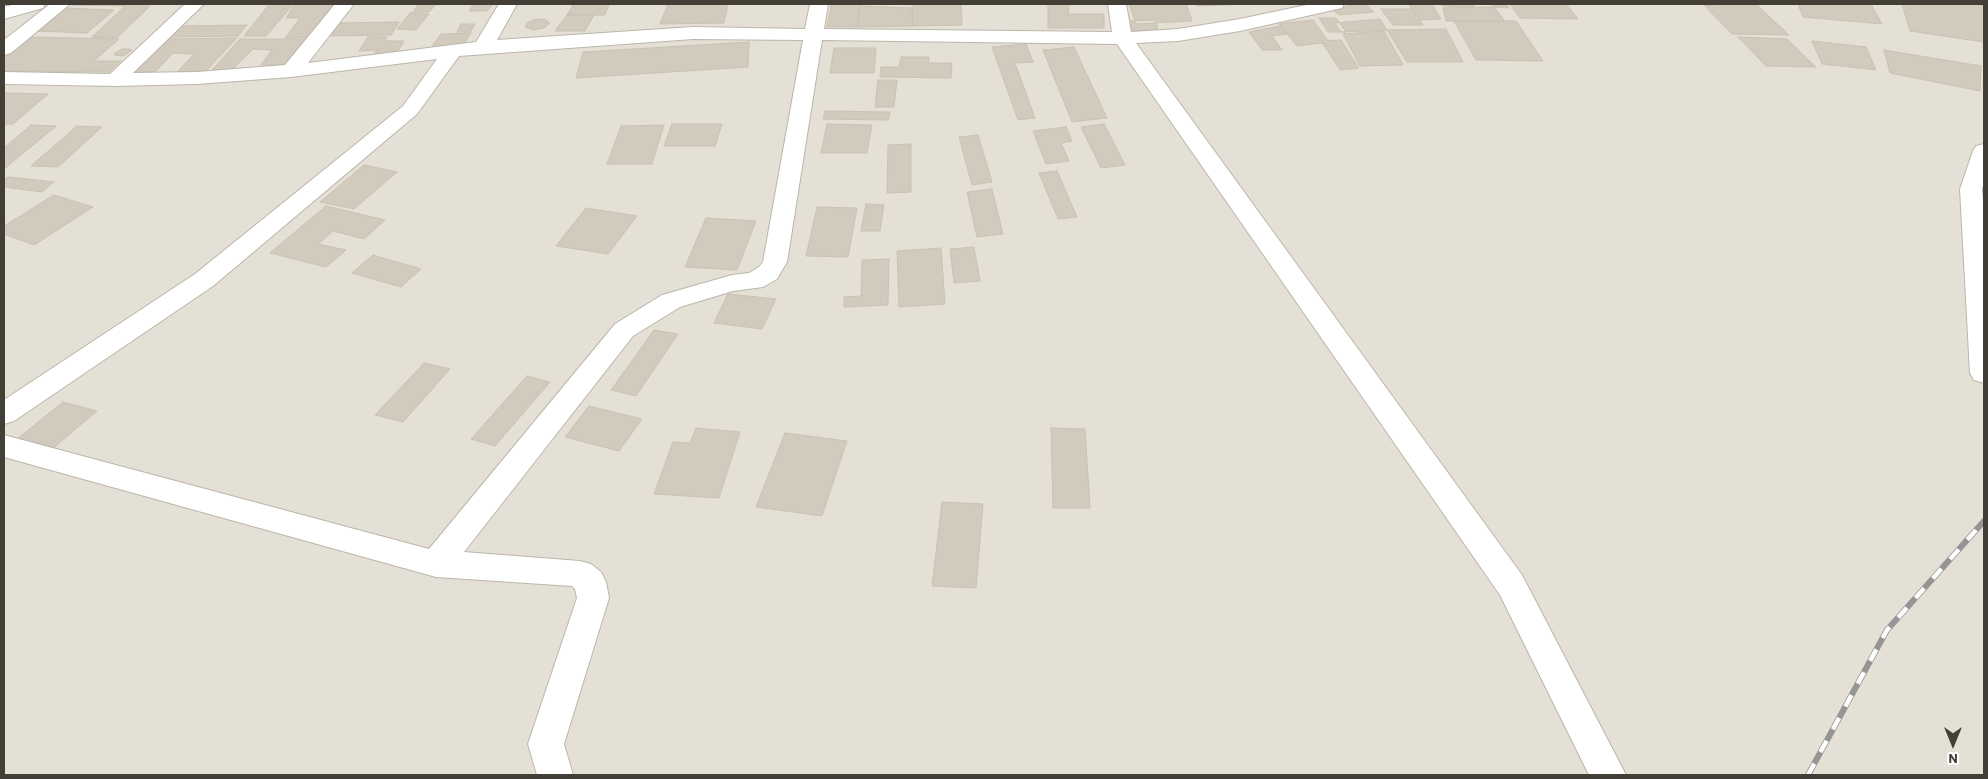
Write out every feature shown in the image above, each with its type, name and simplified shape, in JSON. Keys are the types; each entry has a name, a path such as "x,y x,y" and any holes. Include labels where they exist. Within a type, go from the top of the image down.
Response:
{"street":[{"path":"4,13 36,4"},
{"path":"4,49 61,4"},
{"path":"115,80 195,4"},
{"path":"291,71 344,4"},
{"path":"483,47 508,4"},
{"path":"436,564 624,330 671,301 732,283 754,281 768,273 775,262 813,34 820,4"},
{"path":"1117,4 1123,38 1511,585 1608,775"},
{"path":"4,78 115,80 197,78 291,71 483,47 692,33 1123,38 1178,35 1231,27 1334,4"},
{"path":"4,414 204,280 410,110 454,51"},
{"path":"1984,151 1971,189 1984,373"},
{"path":"4,446 436,564 580,574 590,582 593,598 546,744 555,775"}],"shaded area":[{"path":"4,4 1984,4 1984,775 4,775"}],"building":[{"path":"127,4 124,6 71,5"},
{"path":"295,4 337,4 310,37 285,38 300,18 286,18"},
{"path":"419,4 437,4 429,12 413,12"},
{"path":"474,4 493,4 487,11 469,11"},
{"path":"574,4 609,4 605,15 567,15"},
{"path":"668,4 728,4 724,23 660,24"},
{"path":"912,4 961,4 962,25 913,26"},
{"path":"1048,4 1068,4 1069,14 1104,14 1104,28 1048,28"},
{"path":"1129,4 1186,4 1192,21 1136,24"},
{"path":"1196,4 1248,4 1197,6"},
{"path":"1365,4 1374,12 1339,15 1332,9"},
{"path":"1409,4 1432,4 1441,19 1418,20"},
{"path":"1441,4 1472,4 1475,7 1442,6"},
{"path":"1492,4 1506,4 1509,8 1494,7"},
{"path":"1510,4 1566,4 1578,19 1520,18"},
{"path":"1756,4 1789,35 1732,34 1704,5"},
{"path":"1798,4 1871,4 1882,24 1803,17"},
{"path":"1902,4 1978,4 1984,6 1984,42 1910,31"},
{"path":"125,6 150,6 117,38 92,37"},
{"path":"268,6 292,6 266,36 244,36"},
{"path":"831,6 860,6 857,27 827,27"},
{"path":"860,6 912,8 913,26 857,27"},
{"path":"1494,7 1505,21 1446,21 1443,8"},
{"path":"65,8 114,10 87,33 35,31"},
{"path":"1381,9 1413,9 1423,25 1393,25"},
{"path":"410,13 429,14 416,30 397,29"},
{"path":"567,15 594,15 585,31 555,31"},
{"path":"1319,18 1336,18 1346,32 1328,32"},
{"path":"544,19 550,23 544,28 533,30 525,27 527,23 533,20"},
{"path":"1380,19 1387,30 1341,32 1335,23"},
{"path":"1155,20 1158,30 1133,31 1129,21"},
{"path":"1313,20 1329,42 1297,46 1279,24"},
{"path":"1454,21 1516,21 1543,61 1476,60"},
{"path":"399,22 391,35 326,36 335,23"},
{"path":"461,24 475,24 470,32 457,32"},
{"path":"247,25 238,36 170,37 180,26"},
{"path":"1281,26 1287,34 1272,36 1282,50 1262,50 1249,32"},
{"path":"1446,29 1463,62 1407,62 1387,30"},
{"path":"1384,31 1403,65 1360,66 1343,34"},
{"path":"471,33 462,47 432,46 441,34"},
{"path":"26,37 119,39 94,61 121,61 109,72 4,71 4,56"},
{"path":"368,37 387,37 385,41 404,41 396,54 374,54 377,50 359,51"},
{"path":"1738,37 1787,39 1816,67 1766,66"},
{"path":"237,38 206,71 177,72 194,54 173,53 155,72 135,71 167,39"},
{"path":"240,39 308,39 285,65 261,65 272,50 253,49 231,71 212,70"},
{"path":"1341,40 1359,68 1340,70 1321,41"},
{"path":"1812,41 1866,47 1876,70 1822,64"},
{"path":"749,42 748,67 576,78 583,52"},
{"path":"1026,44 1033,62 1015,63 1035,118 1018,120 992,47"},
{"path":"1074,47 1107,118 1072,122 1043,50"},
{"path":"834,48 876,48 874,73 830,73"},
{"path":"122,49 132,50 123,56 114,55"},
{"path":"1884,50 1981,66 1980,91 1890,73"},
{"path":"901,57 929,57 928,63 952,63 951,78 880,77 881,67 899,67"},
{"path":"878,80 897,80 894,107 875,107"},
{"path":"4,93 48,94 13,124 4,124"},
{"path":"825,111 890,112 888,120 823,119"},
{"path":"672,124 722,124 715,146 664,146"},
{"path":"827,124 872,125 867,153 821,153"},
{"path":"1104,124 1125,165 1101,168 1081,127"},
{"path":"31,125 56,126 4,169 4,148"},
{"path":"664,125 652,164 607,164 621,126"},
{"path":"77,126 102,127 58,167 31,166"},
{"path":"1066,127 1072,141 1061,143 1069,161 1046,164 1033,131"},
{"path":"978,135 992,182 972,185 959,137"},
{"path":"911,144 911,192 887,193 888,145"},
{"path":"364,165 397,172 354,209 320,202"},
{"path":"1057,171 1077,217 1058,219 1039,173"},
{"path":"8,177 54,182 42,192 4,187 4,180"},
{"path":"992,189 1003,234 977,237 967,192"},
{"path":"54,195 93,207 34,245 4,234 4,226"},
{"path":"866,204 884,205 880,231 861,231"},
{"path":"326,206 385,220 364,239 333,231 318,244 346,250 326,267 270,253"},
{"path":"817,207 857,208 848,257 806,256"},
{"path":"586,208 637,216 608,254 556,246"},
{"path":"706,218 756,221 737,270 685,267"},
{"path":"974,247 980,281 954,283 950,249"},
{"path":"941,248 945,304 899,307 897,251"},
{"path":"373,255 421,269 401,287 352,273"},
{"path":"889,259 888,305 844,307 844,297 861,296 862,260"},
{"path":"728,294 776,299 762,329 714,323"},
{"path":"654,330 678,334 636,396 611,390"},
{"path":"424,363 450,369 403,422 375,415"},
{"path":"527,376 550,382 495,446 471,439"},
{"path":"63,402 97,411 51,450 16,440"},
{"path":"589,406 642,419 619,451 565,437"},
{"path":"696,428 740,432 719,498 654,494 673,442 690,443"},
{"path":"1051,428 1085,429 1090,508 1053,508"},
{"path":"785,433 847,441 822,516 756,507"},
{"path":"942,502 983,504 976,588 932,586"}],"railway":[{"path":"1808,775 1887,630 1984,521"}]}
